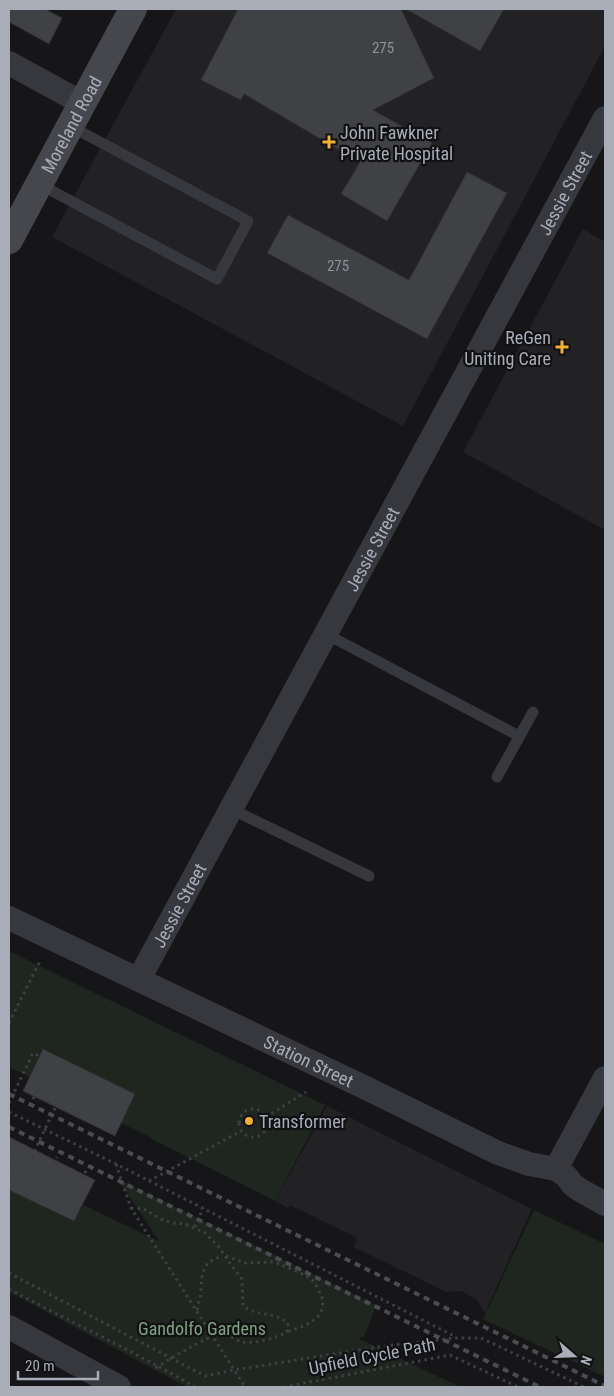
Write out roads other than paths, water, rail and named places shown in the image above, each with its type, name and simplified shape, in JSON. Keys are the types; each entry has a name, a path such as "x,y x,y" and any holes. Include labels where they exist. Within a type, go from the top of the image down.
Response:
{"main road":[{"name":"Moreland Road","path":"9,240 133,9"}],"street":[{"path":"9,63 76,115"},
{"name":"Jessie Street","path":"139,980 605,118"},
{"name":"Station Street","path":"9,918 498,1153 529,1164 556,1169"},
{"path":"605,1078 556,1169 566,1176 573,1185 605,1204"},
{"path":"9,1327 119,1387"}],"lane":[{"path":"39,184 217,279 248,221 76,115"},
{"path":"326,634 519,736"},
{"path":"497,777 533,712"},
{"path":"231,809 369,876"}],"railway":[{"path":"9,1094 605,1386"},
{"path":"9,1127 540,1387"}],"place":[{"name":"John Fawkner Private Hospital","path":"329,142"},
{"name":"ReGen Uniting Care","path":"562,347"},
{"name":"Transformer","path":"249,1121"}],"park label":[{"name":"Gandolfo Gardens","path":"202,1328"}]}
